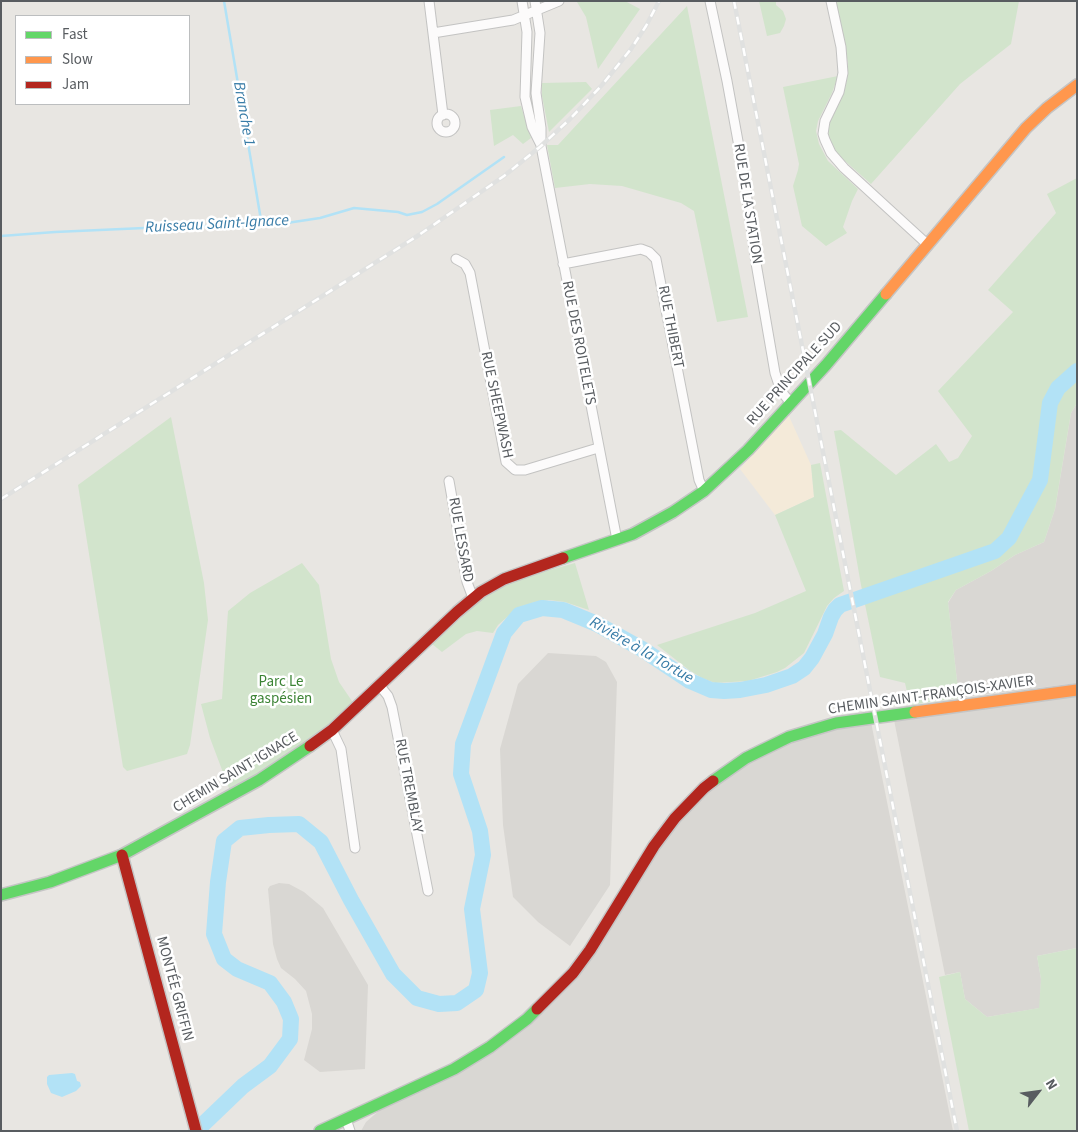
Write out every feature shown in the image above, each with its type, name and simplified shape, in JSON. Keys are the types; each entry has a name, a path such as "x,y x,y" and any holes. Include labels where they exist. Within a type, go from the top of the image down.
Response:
{"street":[{"path":"429,1 443,115"},
{"name":"RUE DES ROITELETS","path":"522,1 527,37 525,96 532,127 541,146"},
{"path":"433,33 513,20 525,15 536,6 559,1"},
{"name":"RUE DE LA STATION","path":"710,1 742,163 774,373 781,391 790,402"},
{"path":"831,1 842,54 843,73 841,86 825,121 823,134 825,140 831,153 844,168 927,244"},
{"name":"RUE DES ROITELETS","path":"536,6 540,39 536,92 541,128 541,146 617,540"},
{"name":"RUE PRINCIPALE SUD","path":"473,598 511,576 617,540 660,520 704,491 748,450 790,402 826,365 1026,128 1047,108 1077,85"},
{"name":"RUE THIBERT","path":"563,264 641,249 650,252 656,259 699,480 704,491"},
{"name":"RUE SHEEPWASH","path":"456,259 465,264 470,273 506,462 515,470 525,470 598,448"},
{"name":"RUE LESSARD","path":"449,481 467,582 473,598"},
{"name":"CHEMIN SAINT-IGNACE","path":"1,895 50,882 122,855 275,771 332,730 473,598"},
{"name":"RUE TREMBLAY","path":"380,686 388,696 392,708 428,891"},
{"name":"CHEMIN SAINT-FRANÇOIS-XAVIER","path":"320,1131 454,1069 490,1047 527,1020 573,973 590,950 654,846 675,818 704,788 746,758 790,737 836,723 1077,690"},
{"path":"332,730 341,749 355,848"},
{"name":"MONTÉE GRIFFIN","path":"122,855 196,1131"},
{"path":"346,1119 350,1131"}],"shaded area":[{"path":"1077,403 1077,683 959,698 948,603 956,590 991,571 1015,555 1044,542 1055,509 1071,413"},
{"path":"788,414 811,465 814,497 775,515 740,469"},
{"path":"548,653 596,656 606,662 617,682 610,885 570,946 538,922 513,897 503,825 500,749 518,684"},
{"path":"1077,696 1077,948 1037,956 1041,979 1040,1008 987,1017 965,999 960,972 945,975 894,720"},
{"path":"871,722 953,1131 361,1131 366,1122 381,1109 527,1026 694,803 733,773 773,749 832,729"},
{"path":"279,883 289,884 304,892 323,908 368,985 365,1069 320,1072 304,1060 312,1029 312,1014 306,991 281,968 273,944 268,889 270,886"}],"green space":[{"path":"625,1 640,9 598,69 586,17 577,2"},
{"path":"759,1 776,1 776,5 783,11 786,19 780,33 767,36"},
{"path":"835,1 1019,1 1011,44 960,84 871,184 836,153 829,140 828,133 831,117 844,92 848,75 848,63"},
{"path":"687,6 748,317 717,322 694,211 681,203 622,186 590,184 555,188 547,145 558,145"},
{"path":"838,76 818,121 816,131 819,144 828,161 858,189 843,227 847,233 826,246 802,226 793,186 799,164 783,87"},
{"path":"586,82 592,89 549,132 542,96 542,83"},
{"path":"521,106 531,138 523,144 513,135 494,146 490,110"},
{"path":"1077,178 1077,403 1071,413 1055,509 1044,542 1015,555 991,571 956,590 948,602 959,698 910,705 905,683 880,677 861,585 834,431 841,430 896,475 936,444 949,462 958,458 972,436 938,391 1013,312 988,290 1056,213 1047,194"},
{"path":"171,417 204,583 208,620 190,745 187,754 127,771 123,767 78,485"},
{"path":"820,463 844,591 827,606 804,653 785,668 748,681 715,683 702,678 657,645 755,613 806,591 775,515 814,497 811,465"},
{"name":"Parc Le gaspésien","path":"302,563 319,585 331,659 339,682 354,704 304,746 230,791 210,738 201,704 222,699 228,611 250,593"},
{"path":"575,563 589,610 565,602 549,600 535,602 513,612 498,625 493,633 477,631 466,634 442,652 432,644 482,599 503,586 532,575"},
{"path":"1077,948 1077,1131 969,1131 939,977 960,972 965,999 987,1017 1039,1008 1041,979 1037,956"}],"water":[{"path":"75,1074 81,1086 76,1091 62,1097 51,1093 47,1084 47,1077 49,1075"}],"waterway":[{"name":"Branche 1","path":"224,1 262,226"},
{"name":"Ruisseau Saint-Ignace","path":"1,236 189,226 267,226 320,218 354,208 398,212 407,215 422,212 437,204 504,157"},
{"name":"Rivière à la Tortue","path":"196,1131 243,1086 270,1066 290,1039 291,1019 284,1002 270,983 237,969 224,959 214,934 218,882 224,841 240,828 299,824 321,842 393,974 417,998 439,1004 457,1003 476,990 480,973 472,909 483,855 480,831 461,774 463,744 504,633 519,615 542,608 563,610 597,624 642,649 690,681 711,690 740,690 766,685 792,676 804,668 812,658 825,634 831,617 840,605 995,551 1009,538 1040,480 1050,403 1058,388 1077,371"}],"railway":[{"path":"1,499 419,235 504,176 541,146 602,85 631,49 659,1"},
{"path":"734,1 957,1131"}],"traffic: fast":[{"path":"563,558 633,534 673,512 704,491 748,450 826,365 886,294"},
{"path":"713,781 746,758 789,737 836,723 915,712"},
{"path":"1,895 50,882 122,855 259,780 310,746"},
{"path":"320,1131 454,1069 490,1047 537,1009"}],"traffic: slow":[{"path":"886,294 1026,128 1047,108 1077,85"},
{"path":"915,712 1077,690"}],"traffic: jam":[{"path":"310,746 332,730 457,612 481,592 504,579 563,558"},
{"path":"537,1009 573,973 590,950 654,846 675,818 713,781"},
{"path":"122,855 196,1131"}]}
